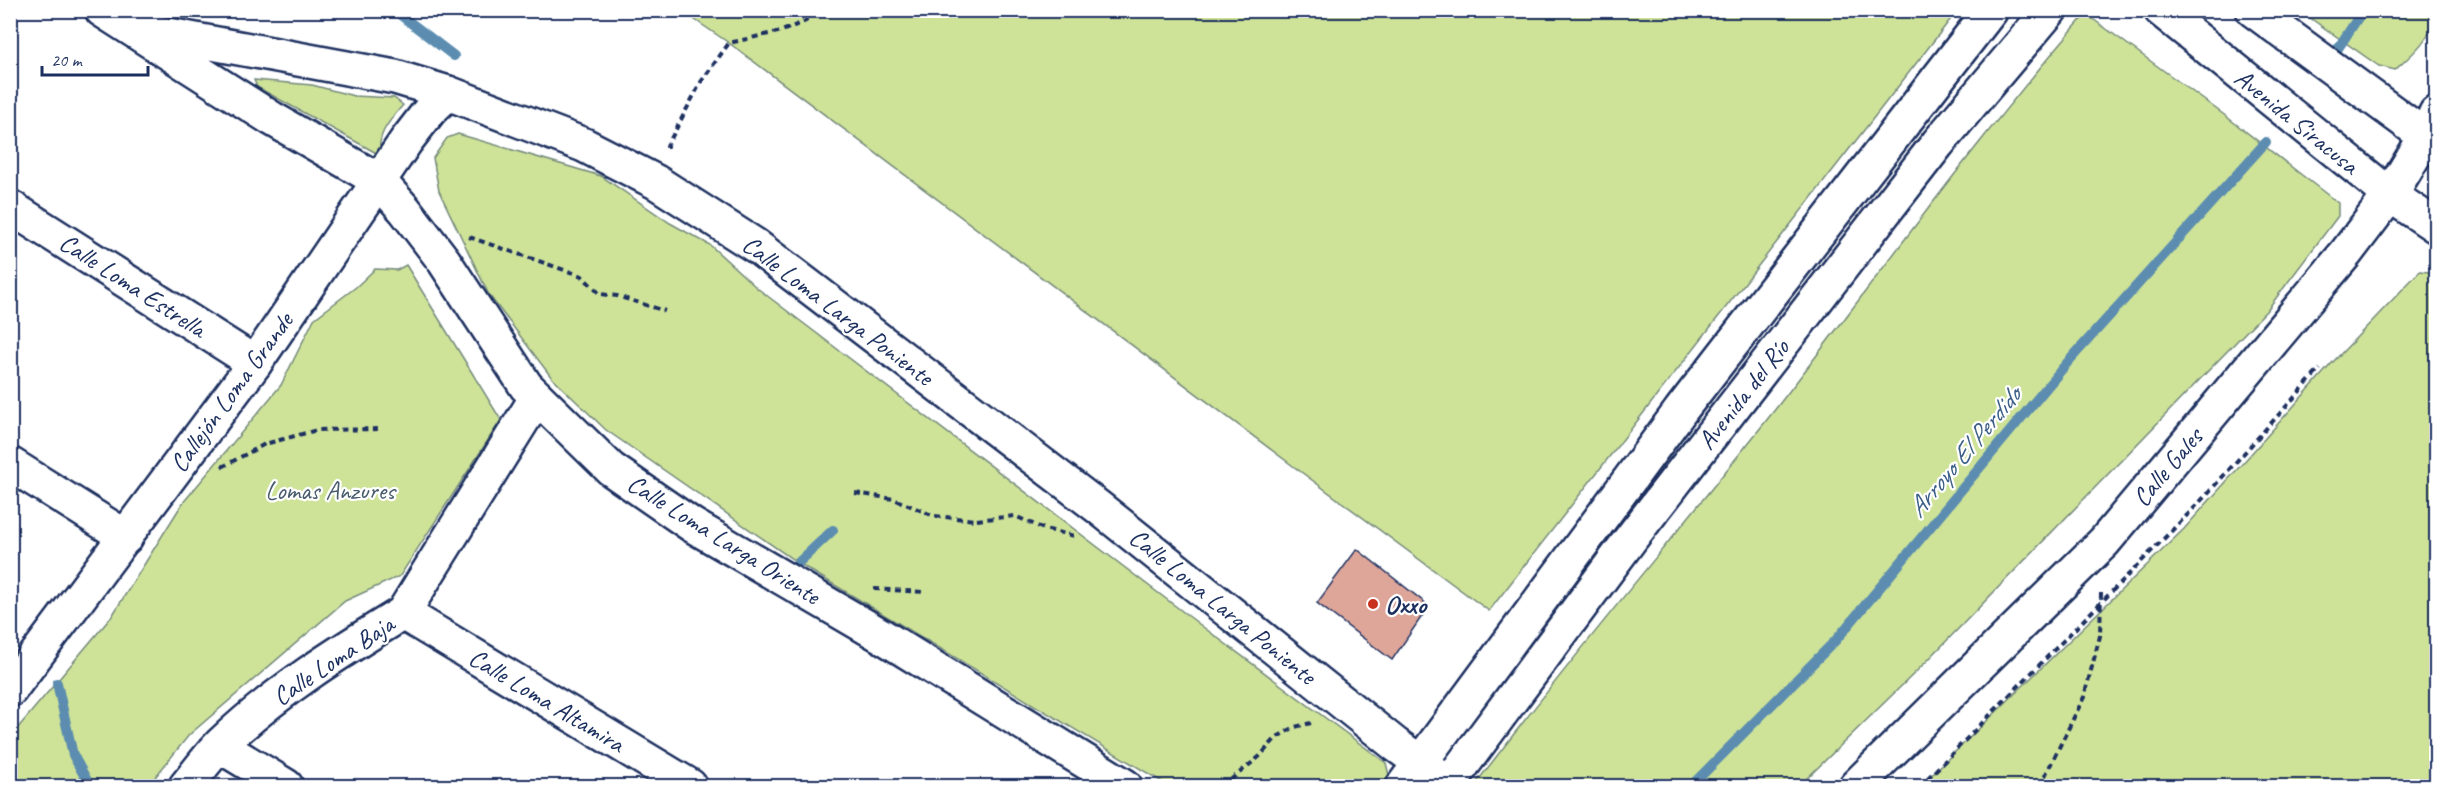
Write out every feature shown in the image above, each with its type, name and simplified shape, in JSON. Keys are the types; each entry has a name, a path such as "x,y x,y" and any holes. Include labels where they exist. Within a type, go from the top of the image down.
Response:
{"street":[{"name":"Calle Loma Larga Oriente","path":"102,10 271,118 378,180 405,210 444,261 516,372 537,397 611,469 692,525 882,636 1125,786"},
{"name":"Avenida del Río","path":"1411,774 1688,401 1991,10"},
{"name":"Avenida del Río","path":"1448,785 1647,518 1938,143 2050,10"},
{"name":"Avenida Siracusa","path":"2161,10 2390,195 2436,226"},
{"path":"2253,10 2433,131"},
{"name":"Calle Loma Larga Poniente","path":"131,28 395,77 448,93 584,145 656,182 756,246 1098,507 1411,774 1448,785"},
{"name":"Callejón Loma Grande","path":"10,690 255,363 378,180 429,110 448,93"},
{"name":"Calle Gales","path":"1856,786 2104,542 2346,253 2390,195 2433,131"},
{"name":"Calle Loma Estrella","path":"10,207 255,363"},
{"name":"Calle Loma Baja","path":"186,786 220,746 262,707 373,630 403,613 537,397"},
{"path":"10,464 126,537"},
{"name":"Calle Loma Altamira","path":"403,613 690,786"},
{"path":"220,746 286,786"}],"path":[{"path":"631,169 665,150 701,82 729,44 782,31 806,21 807,10"},
{"path":"468,237 582,276 600,294 617,296 665,311"},
{"path":"1920,786 2101,605 2198,504 2319,369"},
{"path":"219,469 265,444 317,430 382,429"},
{"path":"855,493 894,500 934,516 976,520 1015,516 1044,529 1083,538"},
{"path":"2040,786 2084,697 2100,636 2104,542"},
{"path":"870,590 880,588 924,592"},
{"path":"1223,786 1259,757 1277,737 1295,727 1320,723"}],"green space":[{"path":"2436,10 2428,36 2395,70 2379,66 2300,11"},
{"path":"682,11 1957,11 1489,611 729,43"},
{"path":"2086,14 2223,114 2338,203 2338,216 2267,310 1929,659 1799,786 1474,786 1548,690 1777,407 1967,159 2045,61"},
{"path":"254,80 312,85 354,96 394,98 403,105 382,134 380,155 257,87"},
{"path":"458,134 601,176 670,223 710,245 757,288 1386,763 1389,775 1387,786 1169,786 798,563 606,430 552,378 489,295 439,191 433,158 447,138"},
{"name":"Lomas Anzures","path":"406,265 501,420 400,576 345,601 189,735 148,786 11,786 11,736 112,616 182,504 281,385 314,319 356,287 375,269 397,270"},
{"path":"2420,271 2436,273 2436,786 1920,786 2184,529 2333,362"}],"building":[{"name":"Oxxo","path":"1357,549 1429,606 1392,660 1317,603"}],"waterway":[{"path":"394,10 454,56"},
{"name":"Arroyo El Perdido","path":"2335,53 2363,10"},
{"name":"Arroyo El Perdido","path":"1691,786 1836,640 2067,363 2266,142"},
{"path":"798,563 833,530"},
{"path":"57,683 73,755 90,786"}],"place":[{"name":"Oxxo","path":"1373,604"}]}
